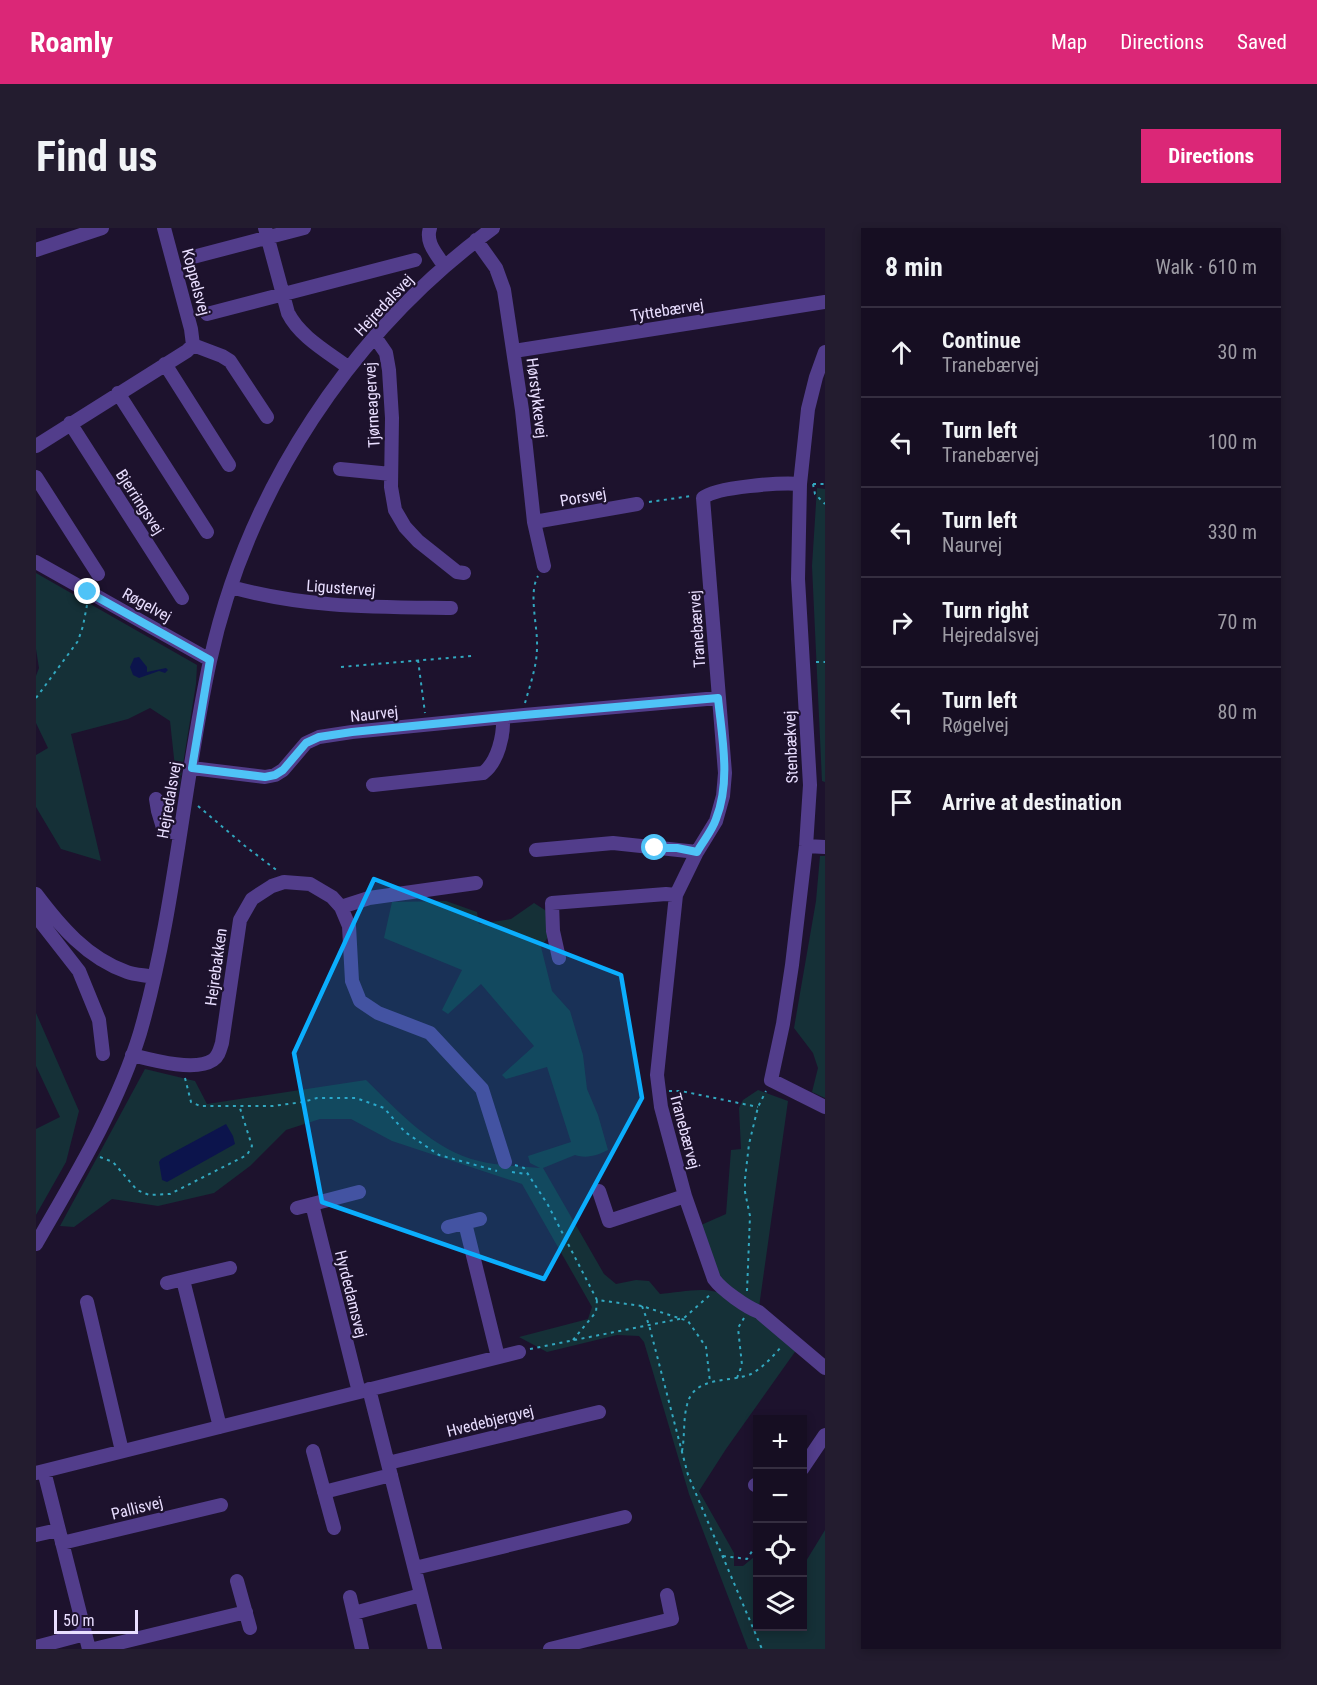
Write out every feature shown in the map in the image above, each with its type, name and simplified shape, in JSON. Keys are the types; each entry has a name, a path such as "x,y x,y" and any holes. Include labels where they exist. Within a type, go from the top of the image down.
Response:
{"street":[{"path":"36,250 102,228"},
{"name":"Koppelsvej","path":"164,228 189,319 193,345"},
{"path":"193,256 267,233 304,228"},
{"path":"430,228 428,235 430,244 444,266"},
{"name":"Hejredalsvej","path":"36,1244 89,1152 132,1055 154,977 210,660 231,587 270,491 299,441 349,368 375,337 444,266 493,228"},
{"path":"267,233 283,295 293,323 300,331 349,368"},
{"name":"Hørstykkevej","path":"476,240 501,278 522,410 534,522 544,566"},
{"name":"Hejredalsvej","path":"207,314 415,260"},
{"name":"Tyttebærvej","path":"514,351 825,302"},
{"name":"Tjørneagervej","path":"375,337 386,353 389,370 392,418 391,474 395,510 405,527 457,572 464,573"},
{"path":"36,446 193,345 230,361 267,417"},
{"name":"Stenbækvej","path":"771,1080 792,965 806,846 810,785 798,579 807,484 808,409 816,377 825,356"},
{"path":"165,364 230,465"},
{"path":"117,393 207,532"},
{"name":"Bjerringsvej","path":"70,423 182,598"},
{"name":"Tjørneagervej","path":"340,469 391,474"},
{"path":"36,477 98,574"},
{"path":"703,498 719,491 783,482 807,484"},
{"name":"Tranebærvej","path":"703,498 725,773 723,796 716,821 697,852 676,896 657,1075 658,1092 685,1196 708,1267 719,1287"},
{"name":"Porsvej","path":"534,522 637,504"},
{"name":"Røgelvej","path":"36,562 210,660"},
{"name":"Ligustervej","path":"231,587 264,596 316,604 351,607 451,608"},
{"name":"Naurvej","path":"192,768 265,777 283,770 306,743 319,737 503,717 718,698"},
{"path":"374,785 483,773 492,762 499,744 503,717"},
{"path":"156,799 159,819 164,831 180,833"},
{"path":"536,850 613,843 697,852"},
{"path":"806,846 825,847"},
{"path":"284,882 310,884 332,897 341,906 349,926 352,981 360,1001 378,1013 430,1033 482,1089 505,1162"},
{"name":"Hejrebakken","path":"132,1055 157,1062 182,1065 214,1060 219,1053 240,920 245,909 261,891 284,882"},
{"path":"341,906 369,898 476,883"},
{"path":"36,894 60,926 95,955 127,972 154,977"},
{"path":"559,958 553,931 552,903 666,894 676,896"},
{"path":"45,906 40,911 40,921 79,971 99,1020 103,1054"},
{"path":"771,1080 825,1107"},
{"name":"Tranebærvej","path":"599,1191 609,1221 685,1196"},
{"path":"297,1208 359,1192"},
{"name":"Hyrdedamsvej","path":"312,1204 364,1390"},
{"path":"448,1227 480,1219"},
{"path":"465,1223 498,1357"},
{"path":"167,1283 230,1268"},
{"path":"183,1280 220,1427"},
{"path":"719,1287 759,1312 825,1368"},
{"path":"87,1302 122,1451"},
{"path":"89,1649 60,1537 40,1472 519,1352"},
{"path":"364,1390 390,1469 435,1649"},
{"name":"Hvedebjergvej","path":"324,1492 390,1469 599,1412"},
{"path":"807,1462 825,1436"},
{"path":"313,1451 334,1528"},
{"name":"Pallisvej","path":"36,1535 60,1537 221,1505"},
{"path":"415,1569 625,1517"},
{"path":"237,1581 250,1628"},
{"path":"354,1613 422,1595"},
{"path":"549,1649 672,1619 667,1595"},
{"path":"350,1597 362,1649"},
{"path":"94,1649 246,1612"},
{"path":"36,1647 85,1634"}],"path":[{"path":"807,484 825,504"},
{"path":"637,504 698,495 703,498"},
{"path":"524,715 537,647 535,581 544,566"},
{"path":"36,698 78,641 83,626 88,592"},
{"path":"341,668 472,656"},
{"path":"418,660 426,725"},
{"path":"185,804 196,805 245,846 276,868 282,874 284,882"},
{"path":"182,1065 191,1102 200,1106 273,1106 317,1098 356,1098 384,1108 405,1132 439,1155 497,1170 527,1174 548,1205 597,1300 596,1312 572,1341"},
{"path":"737,1378 742,1365 738,1328 748,1306 750,1216 745,1179 749,1144 758,1107 771,1080"},
{"path":"658,1092 681,1091 758,1107"},
{"path":"89,1152 113,1162 136,1190 149,1194 170,1194 247,1155 252,1146 239,1105"},
{"path":"519,1352 684,1318 719,1287"},
{"path":"597,1300 642,1306 684,1318 706,1347 711,1382"},
{"path":"642,1306 688,1475 762,1649"},
{"path":"682,1452 687,1404 691,1395 698,1388 711,1382 737,1378 762,1367 790,1337"},
{"path":"723,1556 747,1559 753,1550"}],"highlighted area":[{"path":"374,879 621,975 642,1098 544,1279 322,1202 294,1053"}],"green space":[{"path":"817,488 825,489 825,782 822,781 812,566"},
{"path":"36,573 197,665 178,795 170,721 150,708 128,719 71,734 101,861 61,849 36,807 36,755 48,748 36,723 36,676 39,668 36,649"},
{"path":"820,856 825,856 825,1098 812,1092 818,1068 813,1053 794,1028 816,901"},
{"path":"446,901 477,912 479,924 511,919 534,903 548,912 551,933 541,947 552,991 570,1011 583,1055 587,1089 598,1115 608,1150 592,1156 575,1155 543,1168 604,1274 616,1284 636,1280 649,1281 660,1294 700,1290 723,1294 745,1306 797,1349 699,1491 734,1553 734,1566 743,1566 753,1558 753,1631 807,1631 807,1559 825,1530 825,1649 748,1649 689,1494 644,1342 639,1336 617,1335 547,1352 519,1337 588,1319 592,1307 522,1184 392,1141 351,1119 320,1119 286,1130 250,1166 214,1193 158,1206 112,1199 74,1227 60,1226 145,1069 195,1081 207,1104 366,1080 404,1117 432,1139 462,1156 487,1163 540,1168 530,1163 528,1156 571,1142 547,1067 506,1079 502,1075 534,1046 481,984 448,1014 442,1010 462,970 384,938 392,902"},
{"path":"36,1013 79,1111 66,1162 36,1215 36,1129 60,1117 36,1066"},
{"path":"758,1090 788,1101 759,1307 741,1296 719,1277 701,1225 726,1214 731,1150 741,1149 739,1108 743,1100"}],"shaded area":[{"path":"139,657 147,667 147,672 166,668 168,670 165,673 159,671 139,678 133,675 130,667 134,658"},
{"path":"226,1124 235,1144 167,1182 162,1180 159,1162 161,1159"}],"route":[{"path":"88,592 210,660 192,768 265,777 283,770 306,743 319,737 524,715 718,698 725,773 723,796 716,821 697,852 677,848 655,848"}]}
